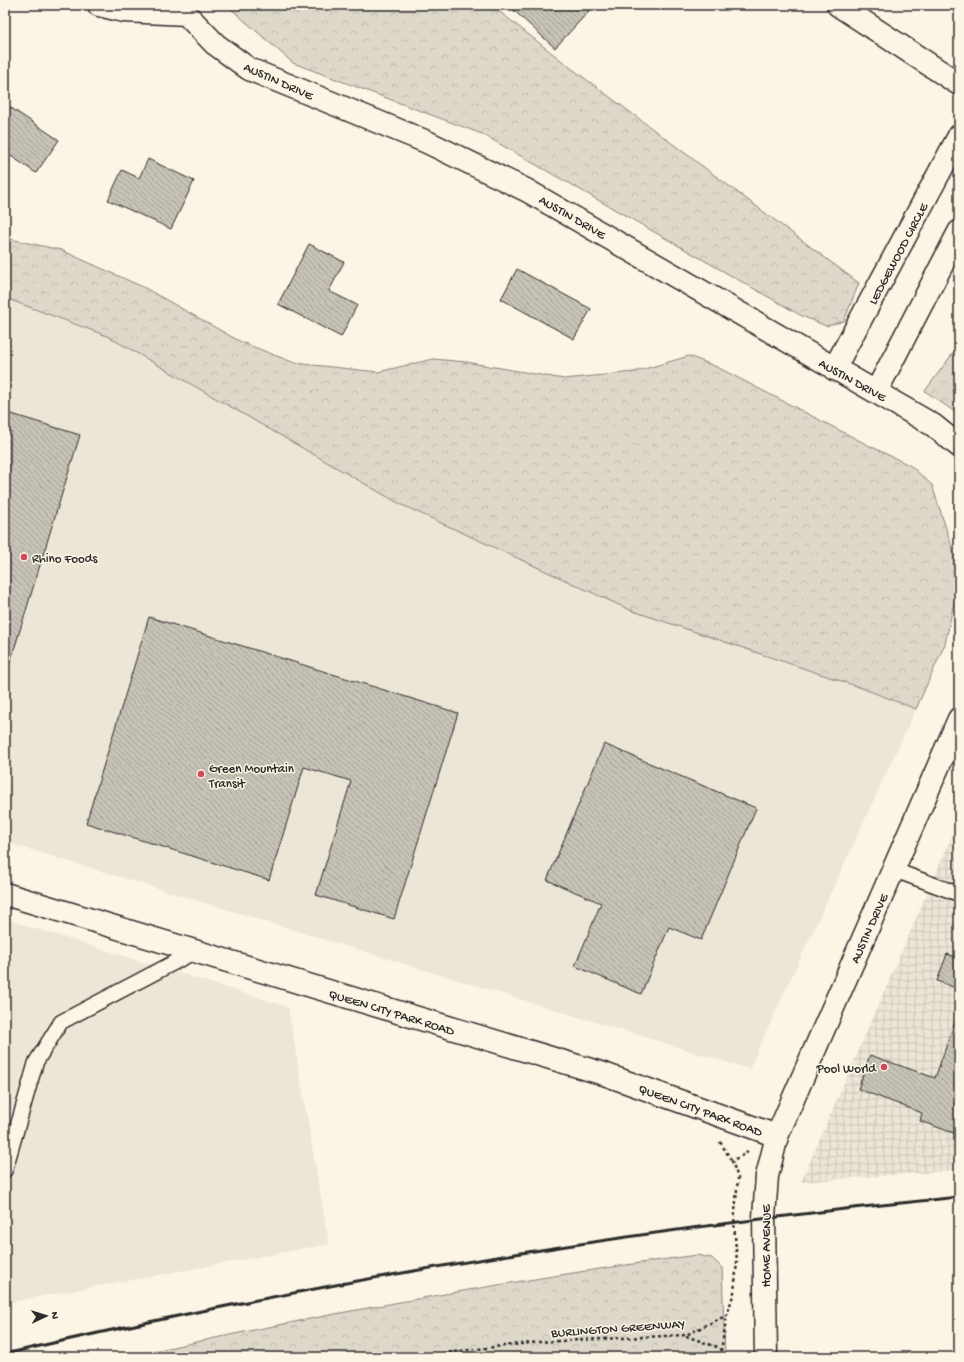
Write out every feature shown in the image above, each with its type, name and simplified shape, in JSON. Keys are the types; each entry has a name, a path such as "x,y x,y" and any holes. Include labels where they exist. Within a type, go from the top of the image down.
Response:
{"street":[{"path":"99,5 124,11 184,9"},
{"path":"838,5 959,84"},
{"name":"AUSTIN DRIVE","path":"184,9 216,44 249,69 427,142 502,177 558,207 834,369 933,424 959,446"},
{"name":"LEDGEWOOD CIRCLE","path":"834,369 959,136"},
{"path":"876,392 959,232"},
{"name":"AUSTIN DRIVE","path":"777,1136 959,719"},
{"name":"QUEEN CITY PARK ROAD","path":"5,894 604,1074 777,1136"},
{"name":"HOME AVENUE","path":"766,1357 764,1217 767,1176 777,1136"}],"lane":[{"path":"894,870 959,894"},
{"path":"5,1170 36,1062 61,1022 196,951"}],"path":[{"path":"732,1161 777,1136"},
{"path":"720,1141 732,1161 738,1178 734,1223 737,1262 734,1292 720,1348 720,1357"},
{"name":"BURLINGTON GREENWAY","path":"419,1357 460,1350 539,1342 686,1335 728,1315"},
{"path":"686,1335 720,1348"}],"shaded area":[{"path":"5,298 107,336 400,504 630,610 859,687 916,709 749,1069 5,842"},
{"path":"959,820 959,1170 801,1182"},
{"path":"5,919 288,1007 329,1244 5,1303"}],"green space":[{"path":"229,5 491,5 571,68 859,283 844,321 826,326 802,316 482,134 293,63 231,9"},
{"path":"5,238 61,250 145,288 241,342 295,363 378,372 433,359 466,362 564,379 634,372 689,356 717,367 911,466 932,485 953,550 955,598 945,644 916,709 859,687 630,610 400,504 107,336 5,298"},
{"path":"953,353 959,357 959,415 925,391"},
{"path":"697,1255 712,1258 722,1268 725,1357 127,1357 269,1327 411,1300 554,1276"}],"building":[{"path":"508,5 583,5 589,11 555,48"},
{"path":"5,104 59,140 36,173 5,152"},
{"path":"148,159 194,181 171,229 108,200 122,170 139,178"},
{"path":"309,244 344,262 329,291 357,305 341,337 278,304"},
{"path":"517,269 591,309 574,339 501,299"},
{"name":"Rhino Foods","path":"5,412 80,435 5,679"},
{"name":"Green Mountain Transit","path":"149,617 458,713 394,919 316,895 351,781 304,767 269,880 86,823"},
{"path":"604,744 756,808 701,940 669,927 641,994 575,966 601,903 547,880"},
{"path":"947,954 959,958 959,999 953,997 956,988 937,981"},
{"name":"Pool World","path":"959,1010 959,1135 920,1121 922,1113 858,1089 870,1055 935,1078"}],"railway":[{"path":"5,1354 241,1303 360,1280 479,1260 719,1224 959,1197"}],"place":[{"name":"Rhino Foods","path":"24,557"},
{"name":"Green Mountain Transit","path":"201,774"},
{"name":"Pool World","path":"884,1067"}]}
